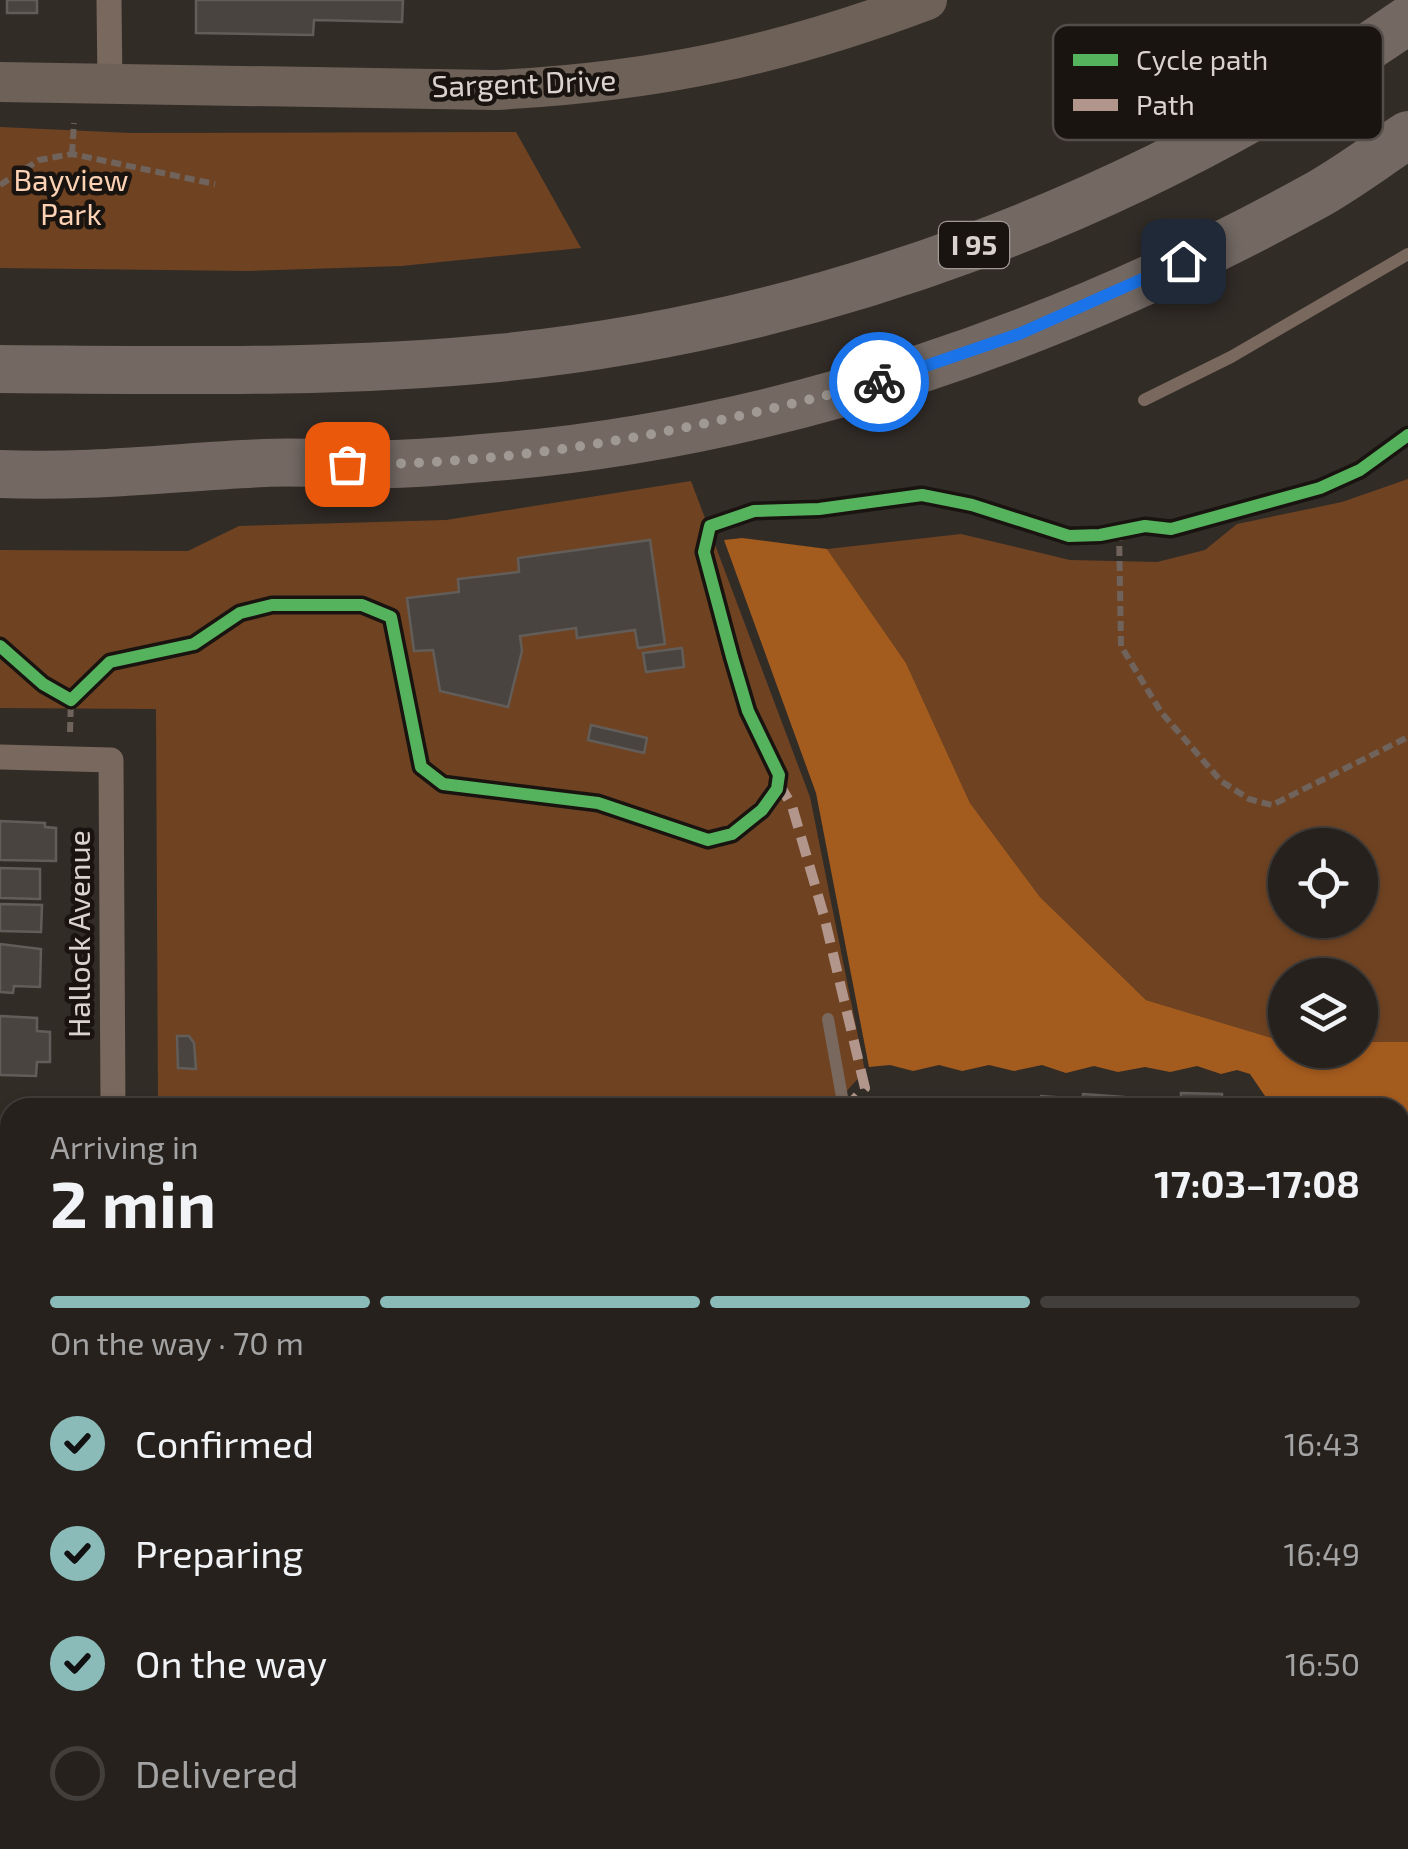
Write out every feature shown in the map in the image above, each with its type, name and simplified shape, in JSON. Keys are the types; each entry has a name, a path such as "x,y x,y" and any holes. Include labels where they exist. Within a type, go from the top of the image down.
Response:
{"highway":[{"name":"I 95","path":"1383,36 1408,20"},
{"path":"0,474 144,472 267,463 386,464 508,456 623,441 792,404 896,377 1019,334 1212,249 1317,196 1408,135"},
{"name":"I 95","path":"0,369 269,369 498,358 611,343 724,320 945,256 1056,214 1206,140"}],"main road":[{"name":"Sargent Drive","path":"0,82 496,90 624,81 734,62 833,35 927,0"}],"street":[{"path":"109,0 110,84"},
{"name":"Hallock Avenue","path":"0,758 111,760 113,1098"}],"lane":[{"path":"1144,400 1231,357 1408,254"},
{"path":"828,1018 842,1098"}],"path":[{"path":"72,154 74,123"},
{"path":"0,185 39,160 72,154 215,184"},
{"path":"0,646 71,700 110,662 194,644 240,613 302,603 378,608 391,617 398,638 422,767 432,778 443,784 598,803 687,836 720,838 762,810 777,789 779,776 748,712 732,657 704,552 710,526 754,511 819,510 922,495 972,505 1068,536 1194,524 1320,488 1360,470 1408,435"},
{"path":"1118,531 1121,646 1160,712 1221,780 1250,798 1272,805 1408,737"}],"green space":[{"name":"Bayview Park","path":"0,127 131,133 516,132 581,248 401,266 247,271 0,268"},
{"path":"1408,479 1408,1042 1378,1042 1378,958 1268,958 1268,1037 1146,1000 1040,897 970,803 906,663 827,549 961,534 1070,560 1157,562 1205,550 1237,524 1342,502"},
{"path":"691,481 810,797 865,1071 840,1098 158,1098 156,709 0,708 0,550 188,551 239,526 446,520"}],"shaded area":[{"path":"742,538 827,549 906,663 970,803 1040,897 1146,1000 1268,1037 1268,1068 1378,1068 1378,1042 1408,1042 1408,1098 1265,1098 1250,1074 1237,1070 1221,1074 1197,1066 1170,1072 1145,1067 1118,1072 1094,1066 1066,1073 1042,1065 1014,1071 989,1065 962,1071 939,1065 913,1071 890,1065 869,1067 816,793 724,540"}],"building":[{"path":"7,0 37,0 37,13 7,13"},
{"path":"196,0 403,0 402,22 314,20 313,35 196,33"},
{"path":"650,540 665,644 638,648 635,630 577,638 576,628 520,636 522,651 508,707 440,691 433,650 414,651 407,598 459,592 458,579 519,572 518,558"},
{"path":"682,648 684,667 646,672 643,653"},
{"path":"591,725 647,738 644,753 588,740"},
{"path":"0,821 45,823 45,827 56,828 56,861 0,860"},
{"path":"0,868 40,869 40,899 0,898"},
{"path":"0,904 42,905 41,932 0,931"},
{"path":"0,944 41,949 40,987 14,986 13,993 0,992"},
{"path":"0,1016 37,1018 37,1031 50,1032 50,1062 37,1062 36,1076 0,1075"},
{"path":"177,1036 189,1036 194,1043 196,1069 178,1068"},
{"path":"1181,1093 1222,1094 1222,1098 1181,1098"},
{"path":"1083,1094 1123,1097 1123,1098 1083,1098"}],"marked path":[{"path":"778,782 792,806 824,916 865,1088 856,1098"}],"cycle path":[{"path":"0,646 43,684 71,700 110,662 194,644 240,613 272,605 362,605 391,617 421,767 443,784 598,803 708,840 732,834 762,810 777,789 779,775 748,711 732,657 704,552 710,526 754,511 819,509 922,495 972,505 1069,536 1100,535 1145,526 1171,529 1320,488 1360,470 1408,435"}],"way so far":[{"path":"347,464 508,456 623,441 879,382"}],"route":[{"path":"879,382 1019,334 1183,261"}]}
